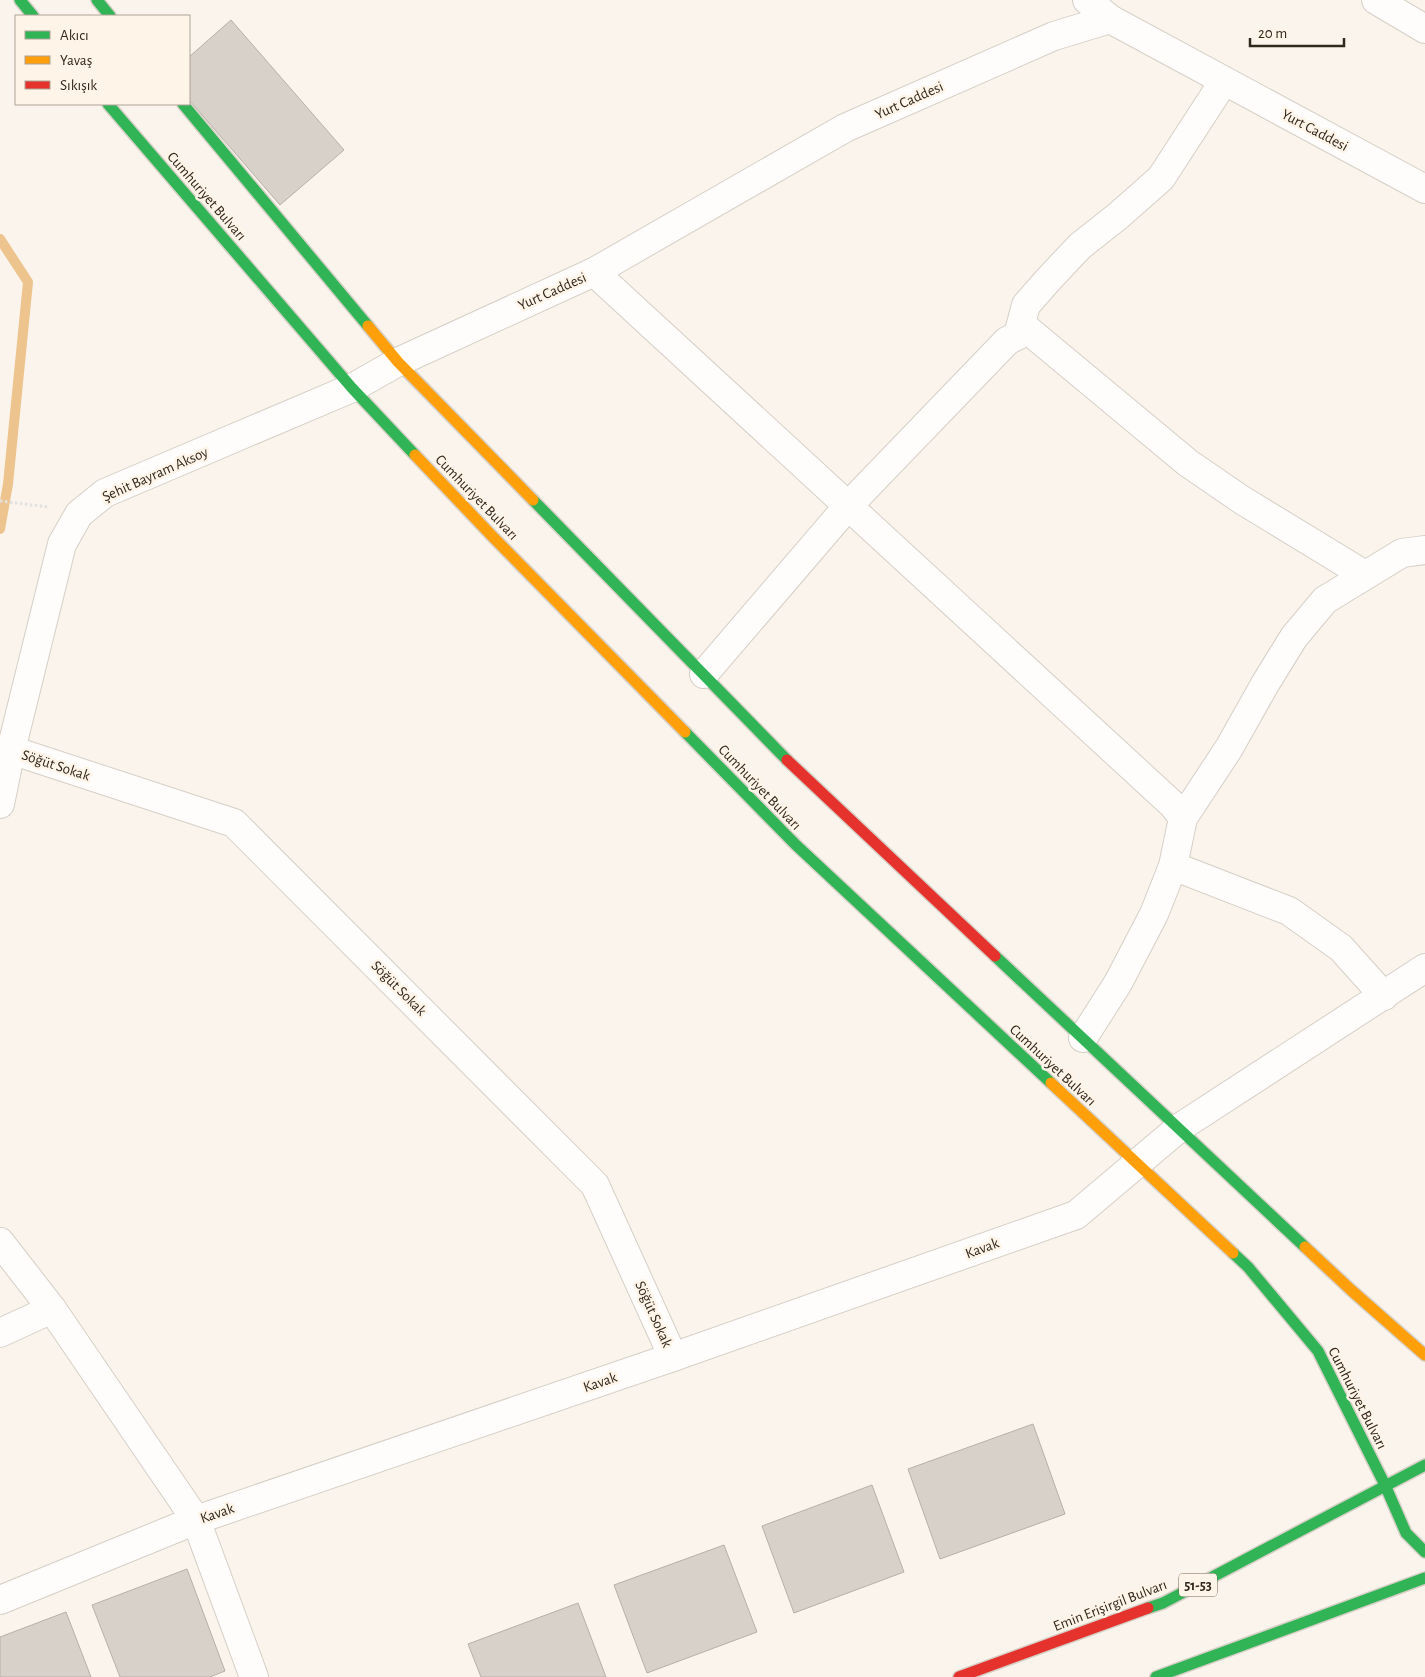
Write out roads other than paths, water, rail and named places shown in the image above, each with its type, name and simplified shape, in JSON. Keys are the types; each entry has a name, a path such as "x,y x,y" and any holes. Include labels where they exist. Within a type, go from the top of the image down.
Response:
{"main road":[{"path":"20,0 32,15"},
{"path":"97,0 109,15"},
{"name":"Cumhuriyet Bulvarı","path":"109,105 352,388 493,537 796,845 1248,1266 1318,1351 1385,1485 1406,1533 1425,1552"},
{"path":"184,105 398,362 798,771 1351,1290 1425,1355"},
{"name":"Emin Erişirgil Bulvarı","path":"959,1677 1163,1603 1425,1465"},
{"path":"1156,1677 1425,1578"}],"street":[{"path":"1087,0 1110,20"},
{"path":"1376,0 1425,29"},
{"name":"Yurt Caddesi","path":"398,362 594,272 845,128 1054,36 1110,20 1425,189"},
{"path":"1018,335 1026,305 1080,246 1118,216 1160,178 1224,81"},
{"path":"594,272 1173,805 1183,818"},
{"path":"704,674 848,506 1007,340 1028,330 1188,463 1242,500 1366,575"},
{"name":"Şehit Bayram Aksoy","path":"0,804 11,750 62,544 79,514 105,493 352,388 398,362"},
{"path":"1083,1038 1118,984 1154,914 1173,866 1183,818 1229,748 1294,637 1325,600 1402,553 1425,550"},
{"name":"Söğüt Sokak","path":"11,750 234,823 595,1185 673,1357"},
{"path":"1173,866 1289,911 1341,948 1384,996"},
{"name":"Kavak","path":"0,1600 196,1520 673,1357 1076,1215 1179,1128 1425,968"},
{"path":"0,1242 52,1309 196,1520 254,1677"},
{"path":"0,1333 52,1309"}],"waterway":[{"path":"0,239 28,282 8,484 0,529"}]}
